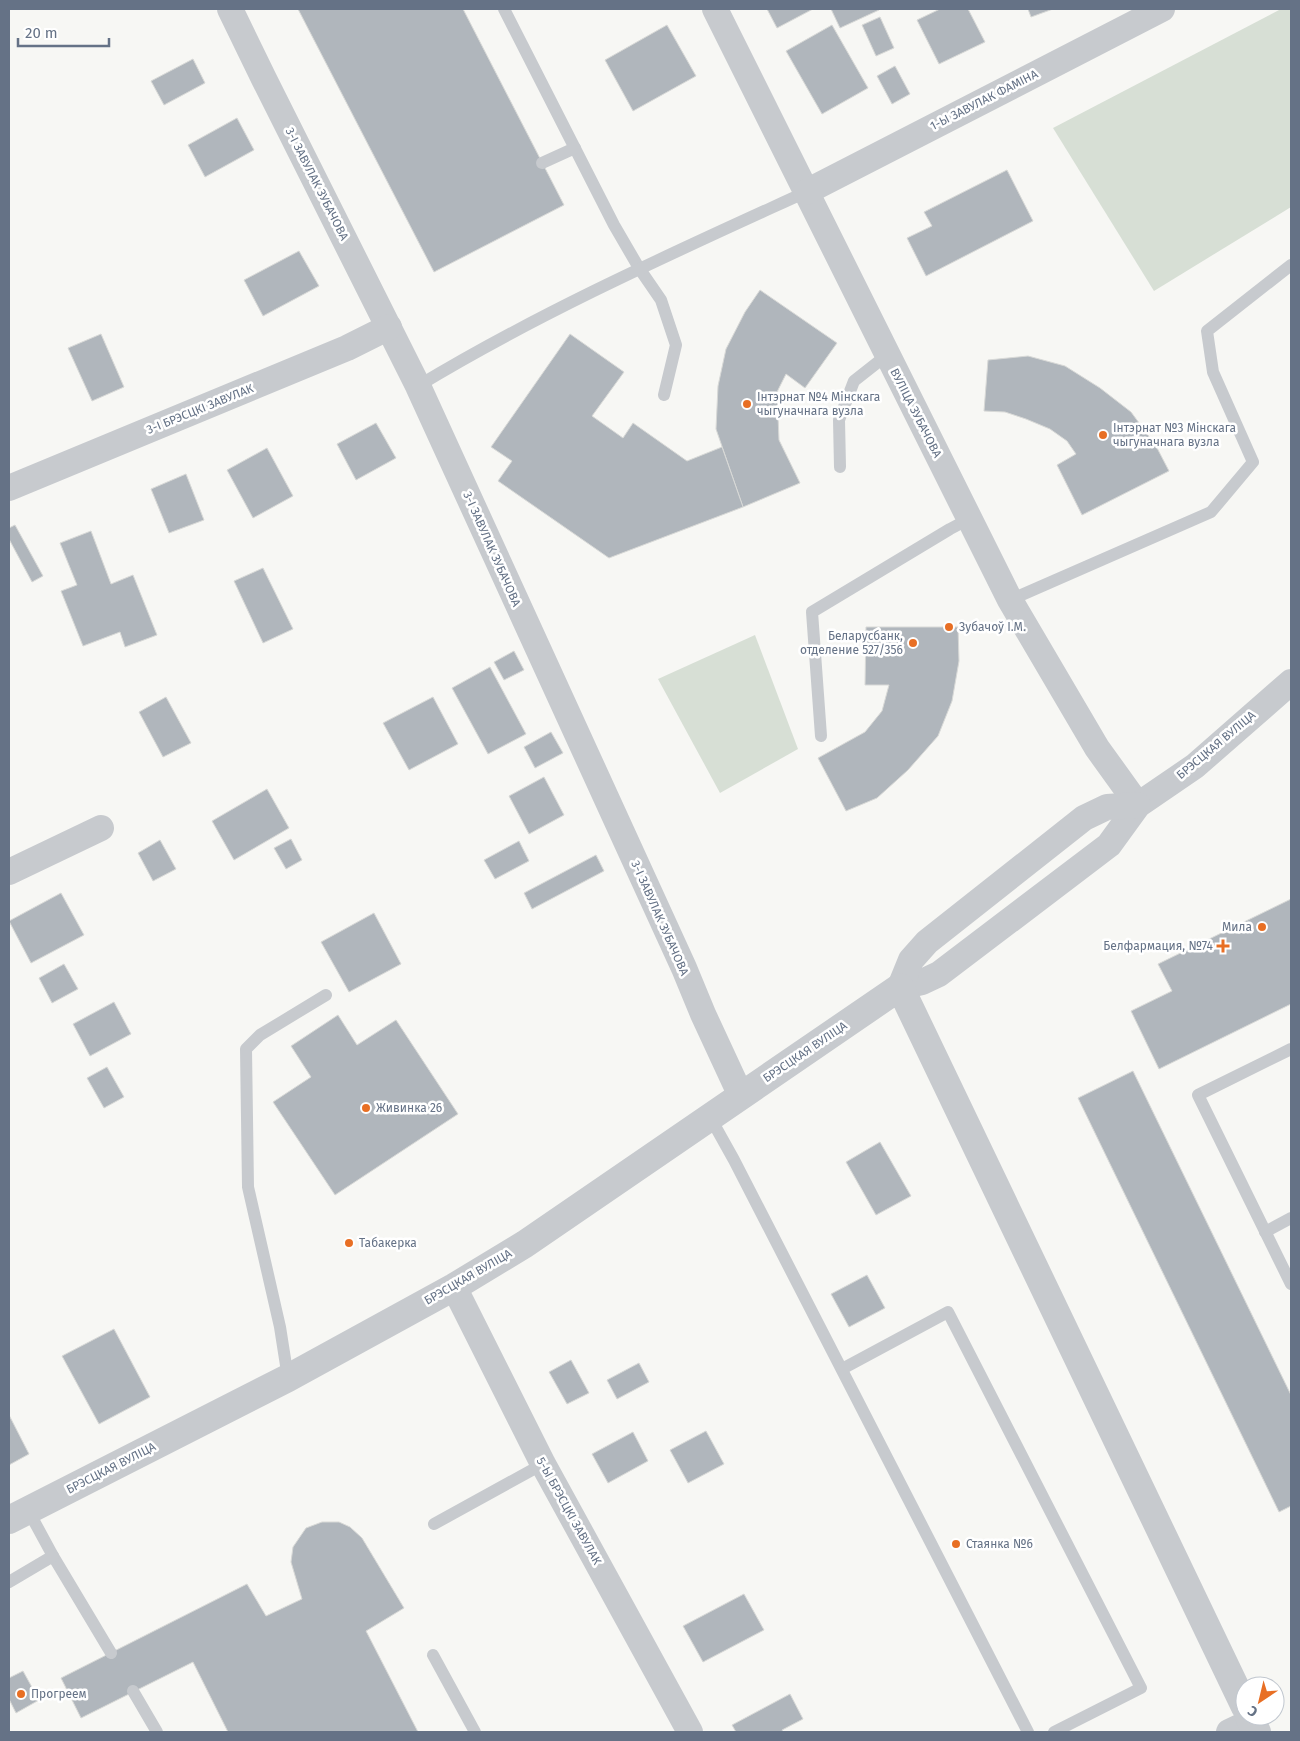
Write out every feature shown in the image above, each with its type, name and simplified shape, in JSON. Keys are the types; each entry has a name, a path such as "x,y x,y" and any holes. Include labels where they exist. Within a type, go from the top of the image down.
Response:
{"street":[{"name":"3-І ЗАВУЛАК ЗУБАЧОВА","path":"230,9 418,386 741,1096"},
{"name":"ВУЛІЦА ЗУБАЧОВА","path":"715,9 1010,600 1097,748 1138,804"},
{"name":"1-Ы ЗАВУЛАК ФАМІНА","path":"806,192 1162,9"},
{"name":"3-І БРЭСЦКІ ЗАВУЛАК","path":"9,488 347,348 389,327"},
{"name":"БРЭСЦКАЯ ВУЛІЦА","path":"18,1515 288,1378 454,1287 525,1244 900,987 922,982 939,974 1109,845 1138,804 1195,766 1291,682"},
{"name":"БРЭСЦКАЯ ВУЛІЦА","path":"900,987 911,960 927,942 1084,818 1107,807 1138,804"},
{"path":"9,872 101,828"},
{"path":"900,987 1235,1699"},
{"name":"5-Ы БРЭСЦКІ ЗАВУЛАК","path":"454,1287 543,1464 690,1732"}],"lane":[{"path":"504,9 614,225 639,268 661,300 676,345 664,395"},
{"path":"542,163 575,148"},
{"path":"418,386 460,361 639,268 806,192"},
{"path":"1010,600 1211,512 1252,462 1212,372 1207,331 1291,265"},
{"path":"840,467 839,420 854,381 887,354"},
{"path":"821,736 812,612 969,519"},
{"path":"288,1378 280,1327 248,1187 246,1050 260,1035 326,995"},
{"path":"1291,1049 1198,1095 1291,1284"},
{"path":"710,1117 734,1160 1028,1732"},
{"path":"1265,1232 1291,1218"},
{"path":"842,1369 948,1312 1141,1688 1054,1732"},
{"path":"434,1524 543,1464"},
{"path":"18,1515 53,1556 111,1653"},
{"path":"9,1582 53,1556"},
{"path":"433,1655 475,1732"},
{"path":"133,1691 157,1732"}],"shaded area":[{"path":"1281,9 1291,9 1291,207 1154,291 1053,128"},
{"path":"755,635 798,749 720,793 658,679"}],"building":[{"path":"298,9 463,9 564,205 434,272"},
{"path":"767,9 813,9 777,28"},
{"path":"831,9 878,9 879,10 840,28"},
{"path":"940,9 968,9 985,42 939,64 917,20"},
{"path":"1028,9 1053,9 1031,17"},
{"path":"880,17 894,48 876,56 862,25"},
{"path":"667,25 696,76 633,111 605,60"},
{"path":"832,25 868,88 822,114 786,51"},
{"path":"193,59 205,83 164,105 151,81"},
{"path":"895,66 910,94 892,104 877,76"},
{"path":"237,118 254,150 205,177 188,145"},
{"path":"1007,170 1033,221 926,276 907,238 932,226 924,212"},
{"path":"299,251 319,286 263,316 244,280"},
{"name":"Інтэрнат №4 Мінскага чыгуначнага вузла","path":"760,290 837,343 805,388 786,374 777,392 779,440 800,483 743,507 716,429 718,386 726,349 745,312"},
{"path":"101,334 124,387 92,401 68,348"},
{"path":"570,334 624,372 592,416 623,438 633,423 687,461 722,447 743,507 609,558 498,481 512,461 491,447"},
{"name":"Інтэрнат №3 Мінскага чыгуначнага вузла","path":"1028,356 1065,366 1100,388 1131,412 1156,446 1169,471 1082,515 1057,465 1076,454 1067,441 1050,429 1026,419 1005,412 984,411 988,360"},
{"path":"376,423 396,458 356,480 337,444"},
{"path":"267,448 293,496 253,518 227,470"},
{"path":"186,474 204,520 169,533 151,489"},
{"path":"15,525 43,576 32,582 9,539 9,528"},
{"path":"91,531 111,584 133,575 157,635 125,647 120,632 83,646 61,591 77,585 60,543"},
{"path":"263,568 293,629 263,643 234,581"},
{"path":"866,627 958,627 959,661 952,701 938,736 908,770 877,798 846,811 818,758 865,732 882,711 889,685 865,685"},
{"path":"514,651 524,670 504,680 494,662"},
{"path":"490,667 526,734 488,754 452,688"},
{"path":"166,697 191,743 163,757 139,712"},
{"path":"433,697 458,744 409,770 383,723"},
{"path":"551,732 563,753 535,768 524,747"},
{"path":"544,777 564,815 529,834 509,796"},
{"path":"267,789 289,828 234,860 212,821"},
{"path":"291,839 302,860 286,869 274,848"},
{"path":"160,840 176,869 153,881 138,853"},
{"path":"519,841 529,861 495,879 484,860"},
{"path":"596,855 604,871 532,909 524,893"},
{"path":"61,893 84,935 31,963 9,921"},
{"path":"1291,899 1291,1004 1159,1069 1131,1011 1172,991 1158,964"},
{"path":"374,913 401,964 349,992 321,942"},
{"path":"64,964 78,989 52,1003 39,978"},
{"path":"114,1002 131,1034 90,1056 73,1024"},
{"name":"Живинка 26","path":"338,1015 357,1045 396,1020 458,1114 335,1195 273,1102 311,1077 291,1046"},
{"path":"107,1067 124,1097 104,1108 87,1078"},
{"path":"1133,1071 1291,1395 1291,1506 1279,1512 1078,1098"},
{"path":"880,1142 911,1196 876,1215 846,1162"},
{"path":"867,1275 885,1308 849,1327 831,1294"},
{"path":"114,1329 150,1397 99,1424 62,1356"},
{"path":"571,1360 589,1393 567,1404 549,1372"},
{"path":"639,1363 649,1382 617,1399 607,1380"},
{"path":"9,1415 29,1454 9,1465"},
{"path":"706,1431 724,1464 688,1483 670,1450"},
{"path":"633,1432 648,1461 608,1483 592,1454"},
{"path":"322,1522 339,1522 350,1527 362,1538 404,1608 366,1631 418,1732 228,1732 193,1662 81,1718 61,1678 247,1584 266,1616 302,1599 291,1562 293,1547 306,1528"},
{"path":"744,1594 764,1630 703,1662 683,1626"},
{"path":"23,1671 39,1700 16,1713 9,1699 9,1678"},
{"path":"790,1694 803,1719 782,1730 783,1732 736,1732 732,1725"}],"place":[{"name":"Інтэрнат №4 Мінскага чыгуначнага вузла","path":"747,404"},
{"name":"Інтэрнат №3 Мінскага чыгуначнага вузла","path":"1103,435"},
{"name":"Зубачоў І.М.","path":"949,627"},
{"name":"Беларусбанк, отделение 527/356","path":"913,643"},
{"name":"Мила","path":"1262,927"},
{"name":"Белфармация, №74","path":"1223,946"},
{"name":"Живинка 26","path":"366,1108"},
{"name":"Табакерка","path":"349,1243"},
{"name":"Стаянка №6","path":"956,1544"},
{"name":"Прогреем","path":"21,1694"}]}
